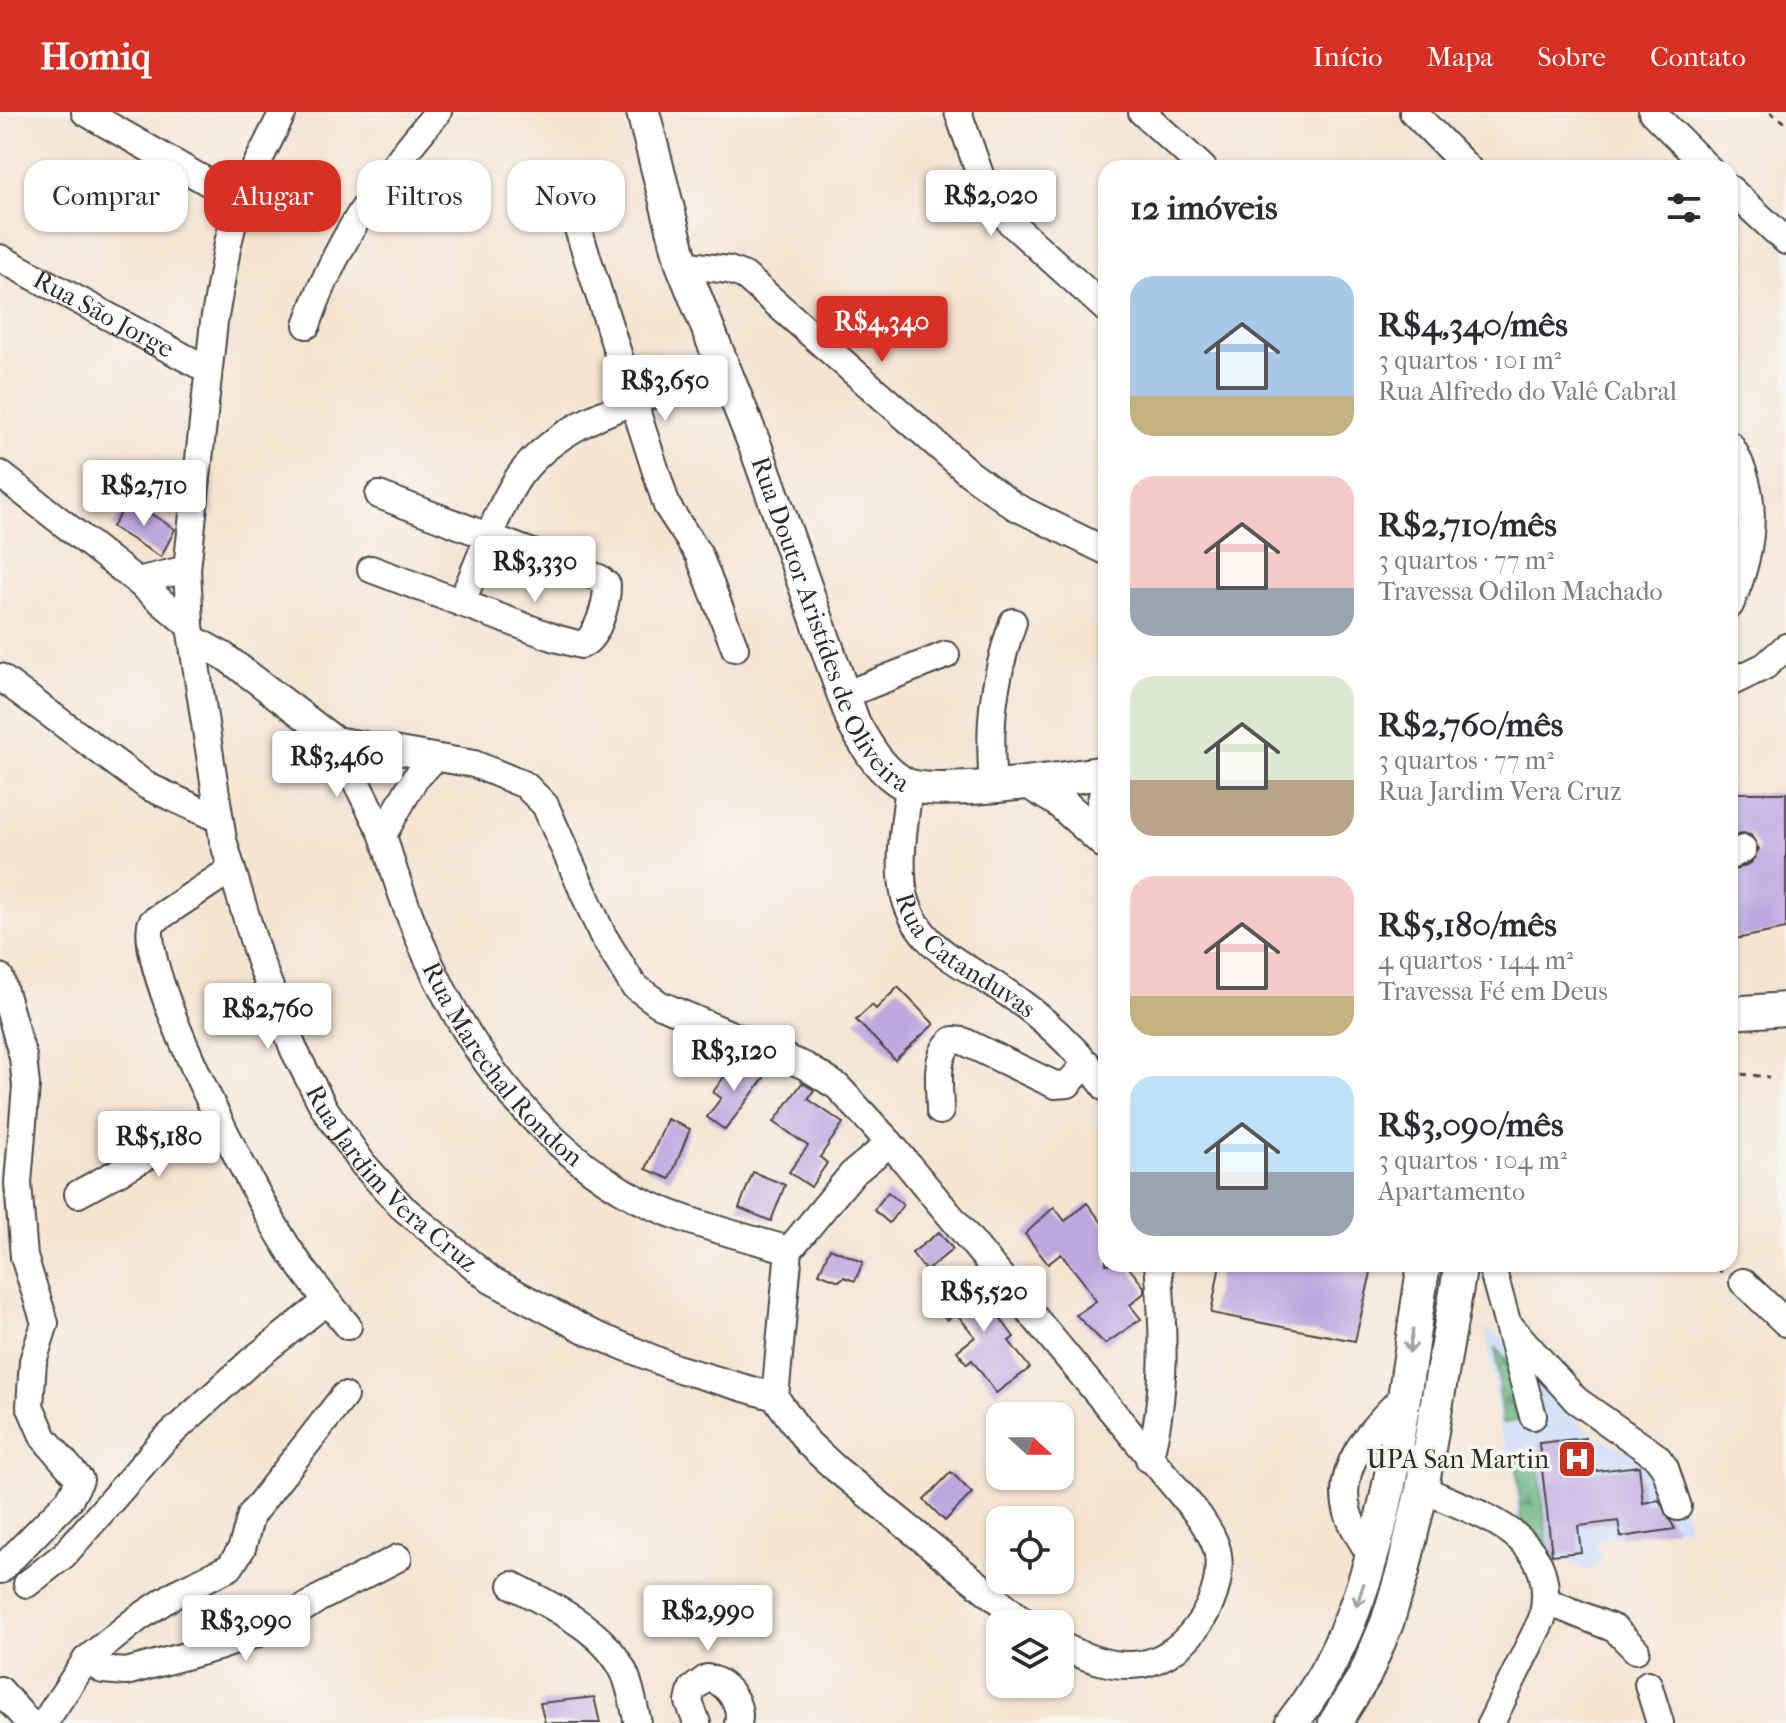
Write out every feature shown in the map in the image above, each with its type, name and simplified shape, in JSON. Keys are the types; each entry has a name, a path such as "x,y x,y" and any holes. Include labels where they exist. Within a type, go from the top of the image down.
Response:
{"main road":[{"name":"Rua Doutor Aristídes de Oliveira","path":"643,112 682,264 756,448 854,724 875,760 909,786 1033,785 1098,773"},
{"path":"1033,785 1059,801 1098,836"},
{"path":"1738,1012 1786,1009"},
{"path":"1292,1723 1313,1696 1333,1660 1372,1558 1423,1272"},
{"path":"1335,1723 1365,1675 1387,1623 1422,1489 1460,1272"}],"street":[{"path":"85,112 204,180"},
{"name":"Rua Jardim Vera Cruz","path":"259,160 283,112"},
{"path":"307,325 318,295 365,204 383,177 438,112"},
{"path":"958,112 983,183 1010,222 1098,302"},
{"path":"1142,112 1194,160"},
{"path":"1652,112 1700,160"},
{"path":"1419,114 1461,160"},
{"path":"1738,195 1783,232"},
{"name":"Rua Jardim Vera Cruz","path":"232,232 208,370 187,569 191,632 219,819 230,870 294,1050 324,1108 363,1164 402,1207 491,1280 589,1332 676,1368 775,1397"},
{"path":"579,232 667,506 699,555 735,648"},
{"name":"Rua São Jorge","path":"0,258 208,370"},
{"path":"682,264 729,270 745,276 969,473 1014,506 1098,547"},
{"path":"461,603 519,477 546,448 582,424 724,371"},
{"path":"1738,457 1751,500 1752,526 1750,549 1738,583"},
{"path":"0,474 137,581 191,632 335,740 500,772 525,785 545,805 602,934 633,985 659,1004 805,1066 838,1087 890,1143 1199,1516 1218,1554 1218,1577 1211,1601 1179,1647 1157,1660 1133,1666 1074,1652"},
{"path":"371,569 571,643 586,644 593,635 607,594 604,580 379,495"},
{"path":"137,581 187,569"},
{"path":"993,786 989,731 992,695 1013,622"},
{"path":"1738,679 1765,666 1786,647"},
{"path":"844,695 946,655"},
{"path":"0,677 147,786 219,819"},
{"name":"Rua Marechal Rondon","path":"335,740 383,835 402,897 448,998 480,1055 518,1107 567,1153 625,1192 677,1214 789,1250"},
{"path":"383,835 414,780 434,759"},
{"name":"Rua Catanduvas","path":"909,786 903,878 910,912 922,931 949,959 1027,1008 1068,1041 1098,1077"},
{"path":"230,870 162,913 149,930 170,1011 217,1118 280,1234 348,1326"},
{"path":"0,977 23,1057 26,1086 18,1183 24,1257 45,1323 33,1361 30,1406 44,1438 80,1480 69,1500 0,1570"},
{"path":"940,1111 941,1057 945,1046 953,1040 963,1041 1055,1085 1068,1084 1087,1063"},
{"path":"78,1194 217,1118"},
{"path":"890,1143 852,1174 789,1250 775,1397 808,1443 835,1468 1010,1610"},
{"path":"1149,1459 1159,1411 1162,1358 1158,1272"},
{"path":"1493,1272 1509,1325 1510,1343 1533,1416"},
{"path":"1743,1282 1786,1323"},
{"path":"27,1584 64,1555 163,1441 250,1362 327,1301"},
{"path":"1509,1325 1576,1400 1657,1457 1665,1468 1678,1507"},
{"path":"44,1723 86,1660 157,1606 230,1567 242,1548 251,1515 344,1396"},
{"path":"1422,1489 1487,1518 1519,1538 1543,1569 1546,1601 1519,1672 1491,1723"},
{"path":"86,1660 103,1670 126,1672 218,1647 273,1628 318,1599 398,1558"},
{"path":"512,1585 580,1624 602,1644 624,1672 638,1723"},
{"path":"1546,1601 1615,1629 1636,1650"},
{"path":"697,1723 689,1702 692,1689 707,1678 725,1685 739,1708 738,1723"},
{"path":"1648,1684 1660,1723"},
{"path":"0,1690 29,1723"}],"path":[{"path":"1770,112 1786,123"},
{"path":"1738,1074 1769,1077"}],"shaded area":[{"name":"UPA San Martin","path":"1486,1328 1522,1351 1578,1422 1595,1436 1674,1472 1688,1527 1598,1540 1601,1563 1588,1572 1572,1563 1547,1561 1516,1525 1516,1474 1500,1431"}],"green space":[{"path":"1496,1348 1514,1367 1522,1419 1502,1424"},
{"path":"1538,1459 1549,1557 1521,1523 1517,1461"}],"building":[{"path":"129,500 175,529 161,557 112,527"},
{"path":"1738,793 1786,793 1786,929 1738,938 1738,869 1751,863 1759,849 1751,835 1738,835"},
{"path":"898,987 934,1024 895,1060 856,1020 872,1005 876,1009"},
{"path":"738,1058 764,1078 725,1130 707,1117 721,1098 713,1092"},
{"path":"802,1083 814,1090 808,1099 843,1123 820,1157 827,1163 811,1187 789,1172 808,1146 774,1122"},
{"path":"667,1119 690,1129 670,1179 646,1169"},
{"path":"753,1172 785,1185 771,1221 739,1208"},
{"path":"888,1192 903,1205 889,1223 874,1210"},
{"path":"1087,1203 1098,1217 1098,1272 1132,1272 1144,1287 1144,1293 1130,1305 1141,1319 1105,1344 1076,1315 1096,1301 1082,1280 1061,1254 1048,1264 1025,1234 1054,1207 1065,1221"},
{"path":"939,1232 953,1249 926,1271 912,1253"},
{"path":"830,1248 863,1262 855,1281 844,1277 839,1281 819,1273"},
{"path":"1219,1272 1371,1272 1355,1341 1211,1313"},
{"path":"970,1275 987,1299 991,1296 1002,1312 998,1315 1014,1337 1009,1341 1030,1368 996,1393 972,1360 967,1364 957,1351 975,1337 956,1313 947,1320 933,1302"},
{"path":"1585,1438 1589,1472 1639,1466 1643,1503 1659,1500 1675,1529 1621,1537 1618,1521 1578,1526 1581,1552 1552,1555 1539,1443"},
{"path":"951,1472 972,1493 945,1521 924,1500"},
{"path":"594,1697 600,1723 545,1723 540,1703"}],"place":[{"name":"UPA San Martin","path":"1577,1459"}]}
